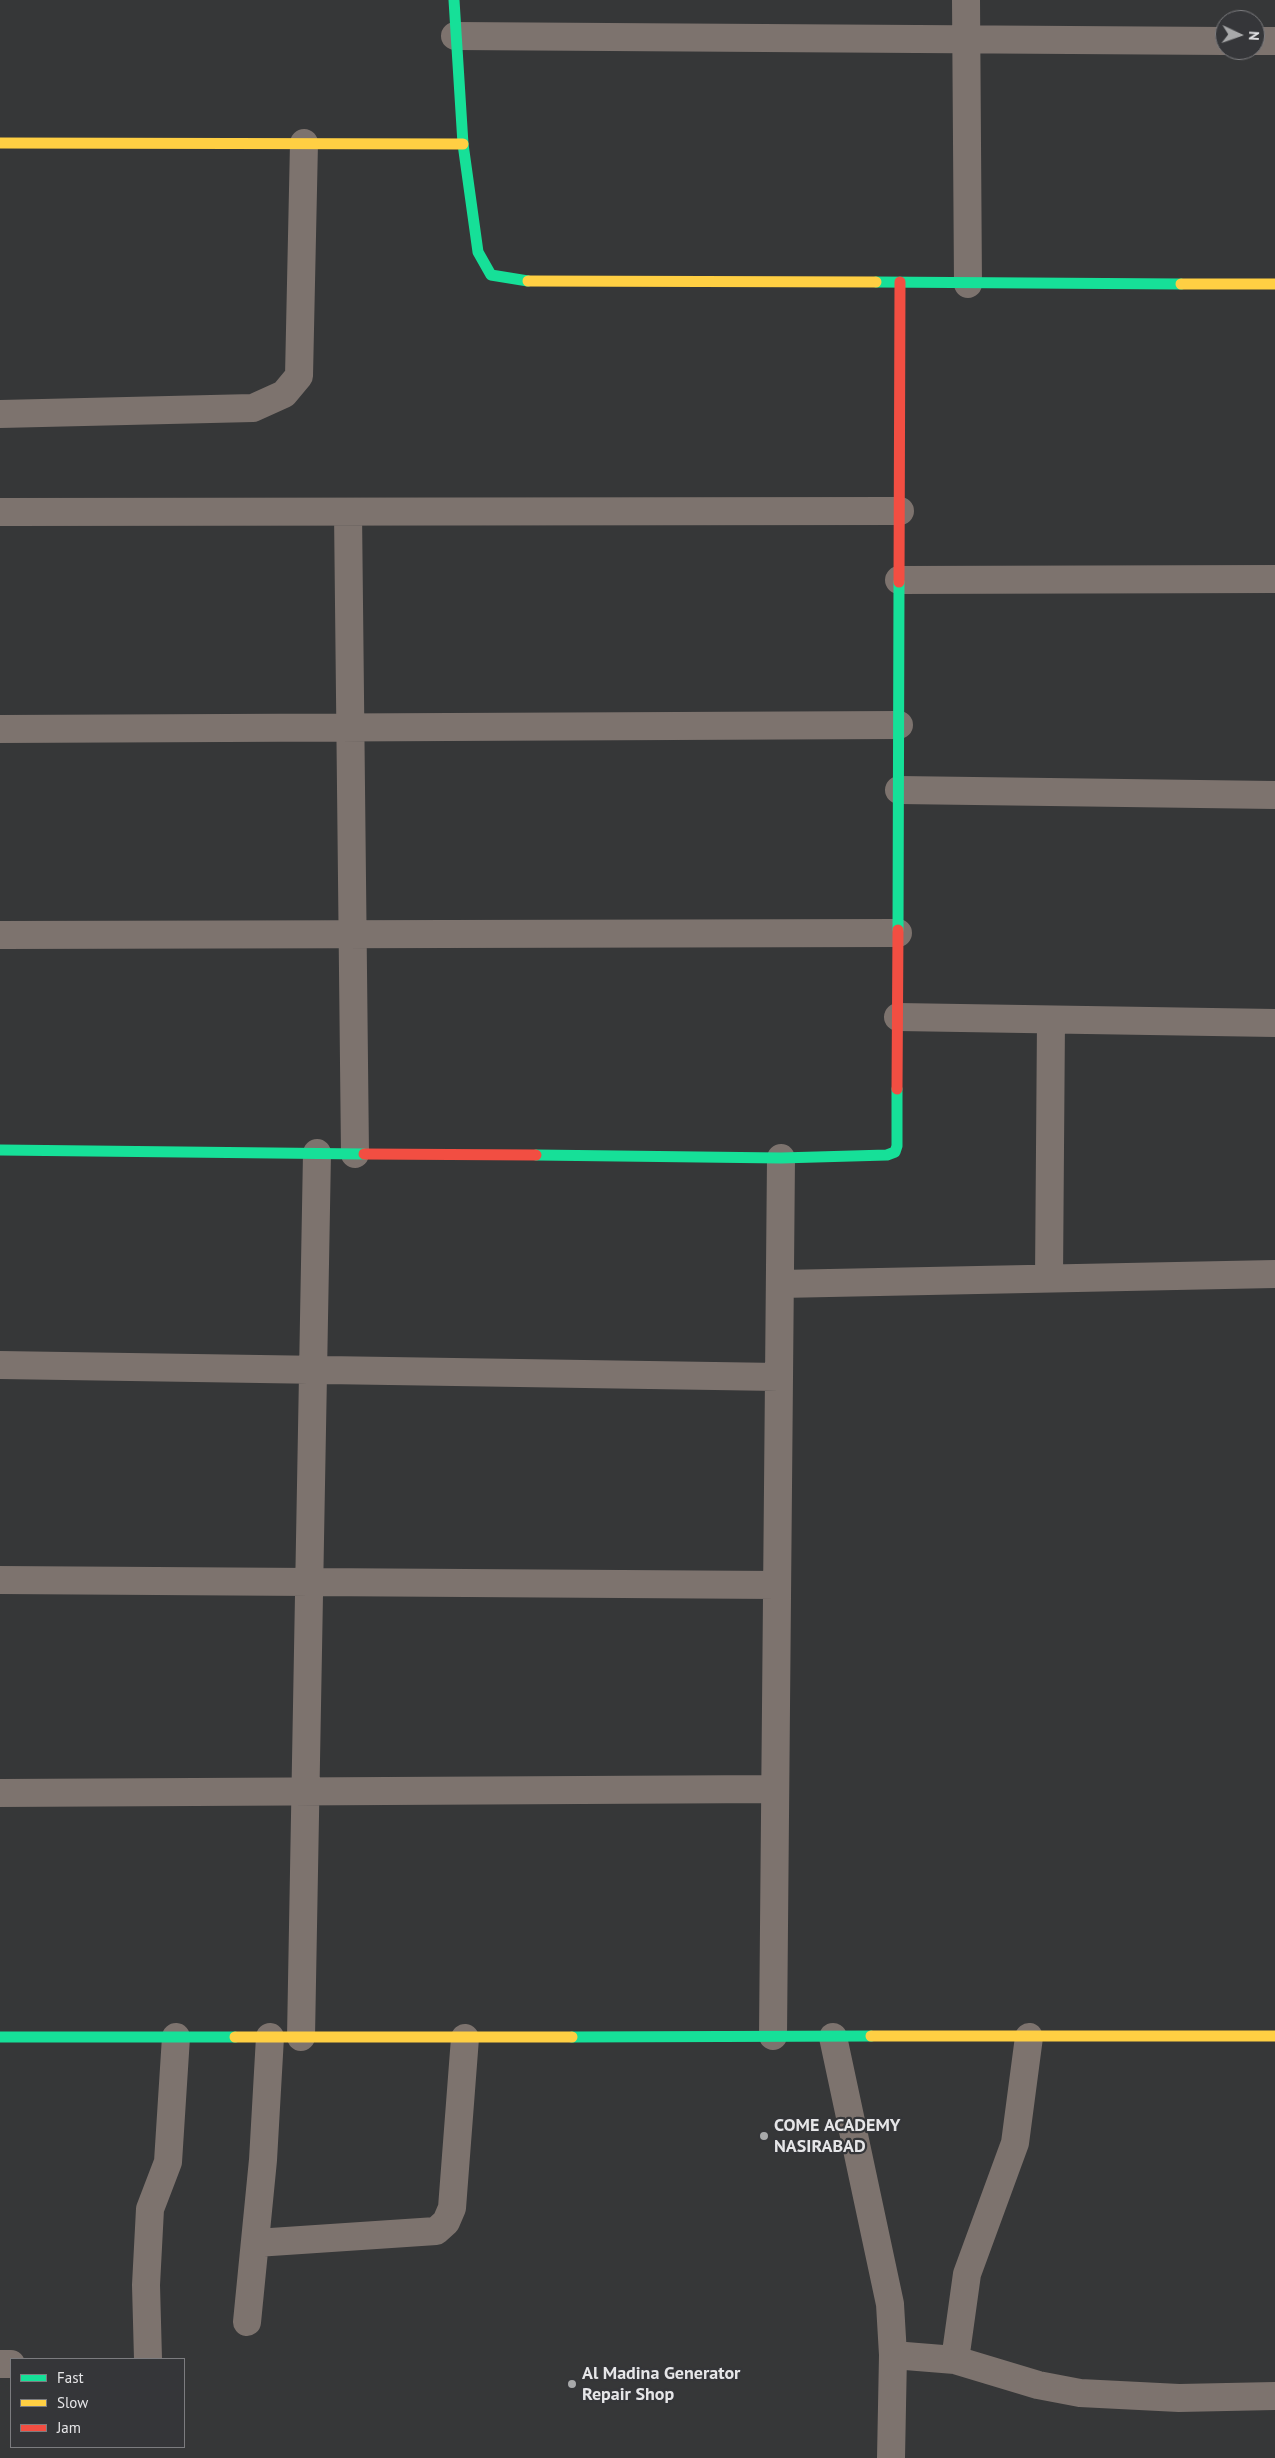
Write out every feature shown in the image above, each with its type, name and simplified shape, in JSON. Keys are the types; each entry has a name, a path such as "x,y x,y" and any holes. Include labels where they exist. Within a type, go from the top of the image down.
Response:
{"street":[{"path":"454,0 463,144 478,252 492,275 520,282 1275,284"},
{"path":"966,0 968,284"},
{"path":"455,36 1215,40"},
{"path":"0,143 463,144"},
{"path":"0,414 253,408 284,394 299,376 304,143"},
{"path":"0,1150 780,1158 887,1155 894,1152 897,1146 898,1017 900,282"},
{"path":"0,512 900,511"},
{"path":"348,512 355,1154"},
{"path":"899,580 1275,579"},
{"path":"0,729 899,725"},
{"path":"899,790 1275,795"},
{"path":"0,935 898,933"},
{"path":"898,1017 1275,1023"},
{"path":"1049,1278 1051,1020"},
{"path":"301,2037 316,1153"},
{"path":"773,2036 780,1158"},
{"path":"780,1284 1275,1274"},
{"path":"0,1365 779,1377"},
{"path":"0,1580 777,1585"},
{"path":"0,1793 775,1790"},
{"path":"0,2037 1275,2036"},
{"path":"148,2358 146,2285 150,2209 168,2162 176,2037"},
{"path":"247,2322 256,2243 270,2037"},
{"path":"833,2037 890,2304 893,2355 891,2458"},
{"path":"955,2360 967,2274 1015,2143 1029,2037"},
{"path":"256,2243 436,2231 446,2222 452,2208 465,2038"},
{"path":"893,2355 955,2360 1038,2385 1080,2393 1179,2398 1275,2396"}],"traffic: fast":[{"path":"454,0 463,144 478,252 491,275 528,281"},
{"path":"876,282 1181,284"},
{"path":"898,930 899,582"},
{"path":"536,1155 781,1158 887,1155 895,1152 897,1146 897,1089"},
{"path":"0,1150 364,1154"},
{"path":"572,2037 871,2036"},
{"path":"0,2037 235,2037"}],"traffic: slow":[{"path":"0,143 463,144"},
{"path":"528,281 876,282"},
{"path":"1181,284 1275,284"},
{"path":"871,2036 1275,2036"},
{"path":"235,2037 572,2037"}],"traffic: jam":[{"path":"899,582 900,282"},
{"path":"897,1089 898,930"},
{"path":"364,1154 536,1155"}],"place":[{"name":"COME ACADEMY NASIRABAD","path":"764,2136"},
{"name":"Al Madina Generator Repair Shop","path":"572,2384"}]}
